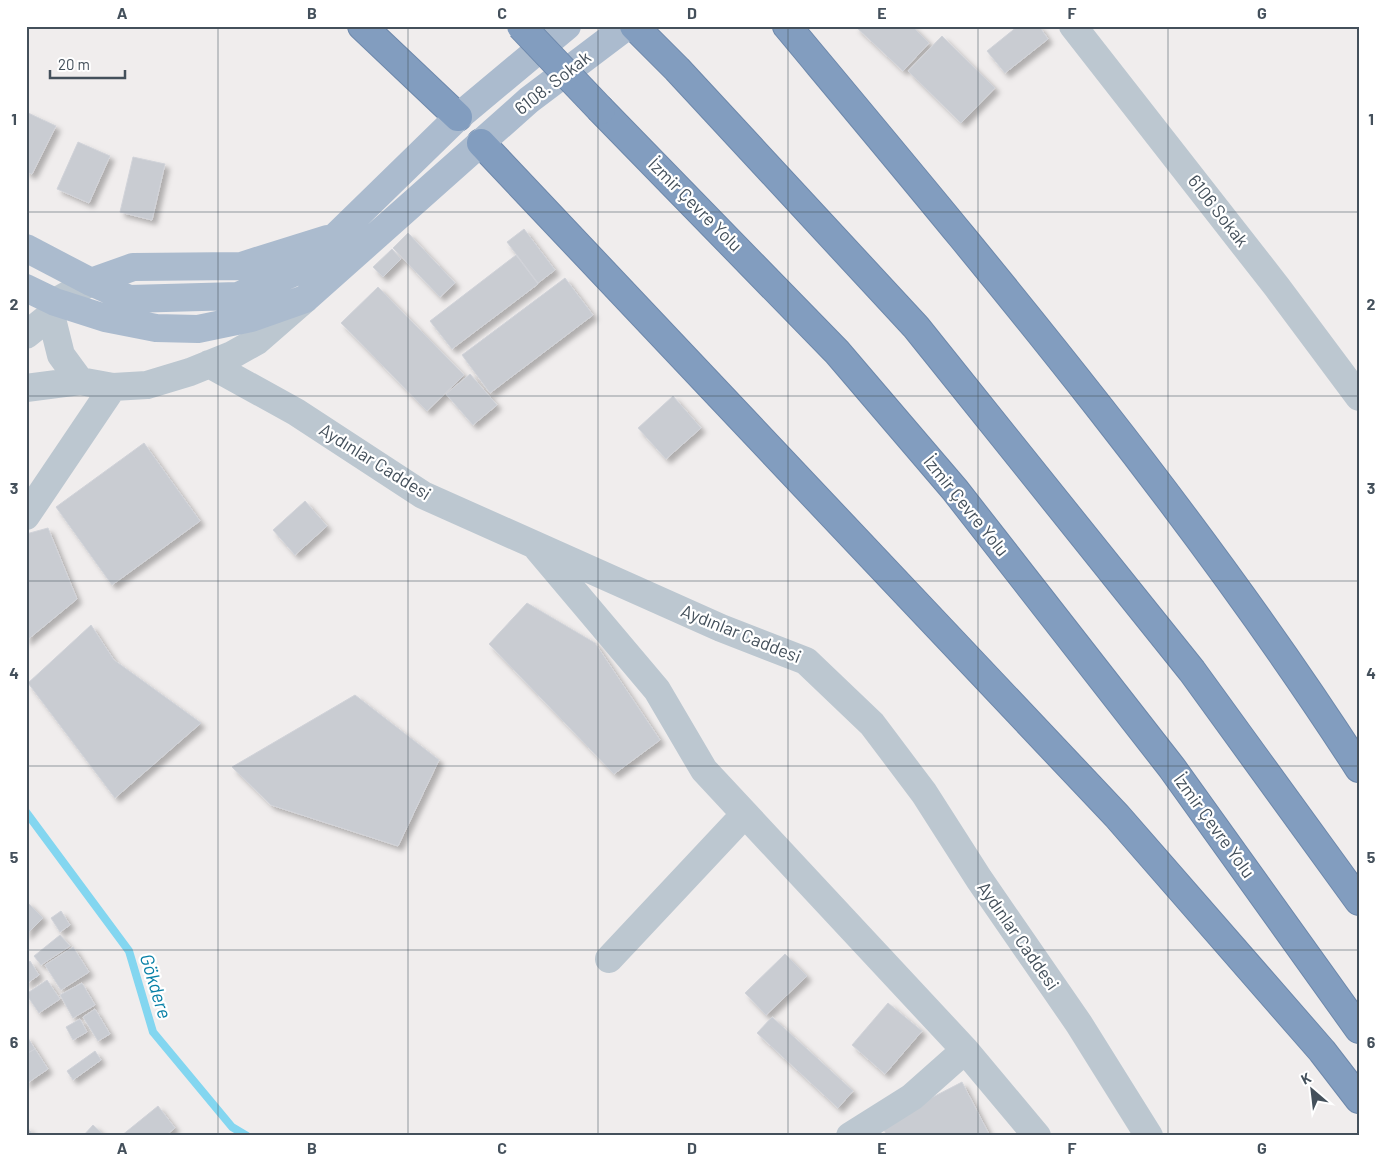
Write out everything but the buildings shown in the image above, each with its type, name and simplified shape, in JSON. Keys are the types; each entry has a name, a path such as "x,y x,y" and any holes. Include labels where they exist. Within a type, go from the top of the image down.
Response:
{"highway":[{"path":"362,26 458,117"},
{"name":"İzmir Çevre Yolu","path":"522,26 601,110 838,352 955,490 1172,768 1359,1029"},
{"path":"634,26 677,69 916,327 1192,671 1359,901"},
{"path":"787,26 1007,290 1176,508 1359,768"},
{"path":"481,143 1118,816 1322,1051 1359,1099"}],"main road":[{"name":"6108. Sokak","path":"458,117 567,26"},
{"name":"6108. Sokak","path":"481,143 529,100 627,26"},
{"path":"26,248 91,282 129,299 238,296 295,272 338,235 458,117"},
{"path":"26,288 53,309 156,328 198,329 251,318 305,299 481,143"}],"street":[{"name":"6106 Sokak","path":"1073,26 1277,287 1359,397"},
{"path":"26,335 53,309 91,282"},
{"path":"26,388 80,381 113,387 147,385 209,364 257,341 305,299"},
{"path":"53,309 61,355 80,381"},
{"name":"Aydınlar Caddesi","path":"209,364 296,412 423,495 721,628 806,661 865,717 924,793 979,880 1079,1024 1149,1136"},
{"path":"26,516 113,387"},
{"path":"534,544 658,690 704,770 965,1050 1037,1136"},
{"path":"608,959 745,814"},
{"path":"850,1136 912,1097 965,1050"}],"waterway":[{"name":"Gökdere","path":"26,812 129,951 153,1032 232,1127 247,1136"}]}
